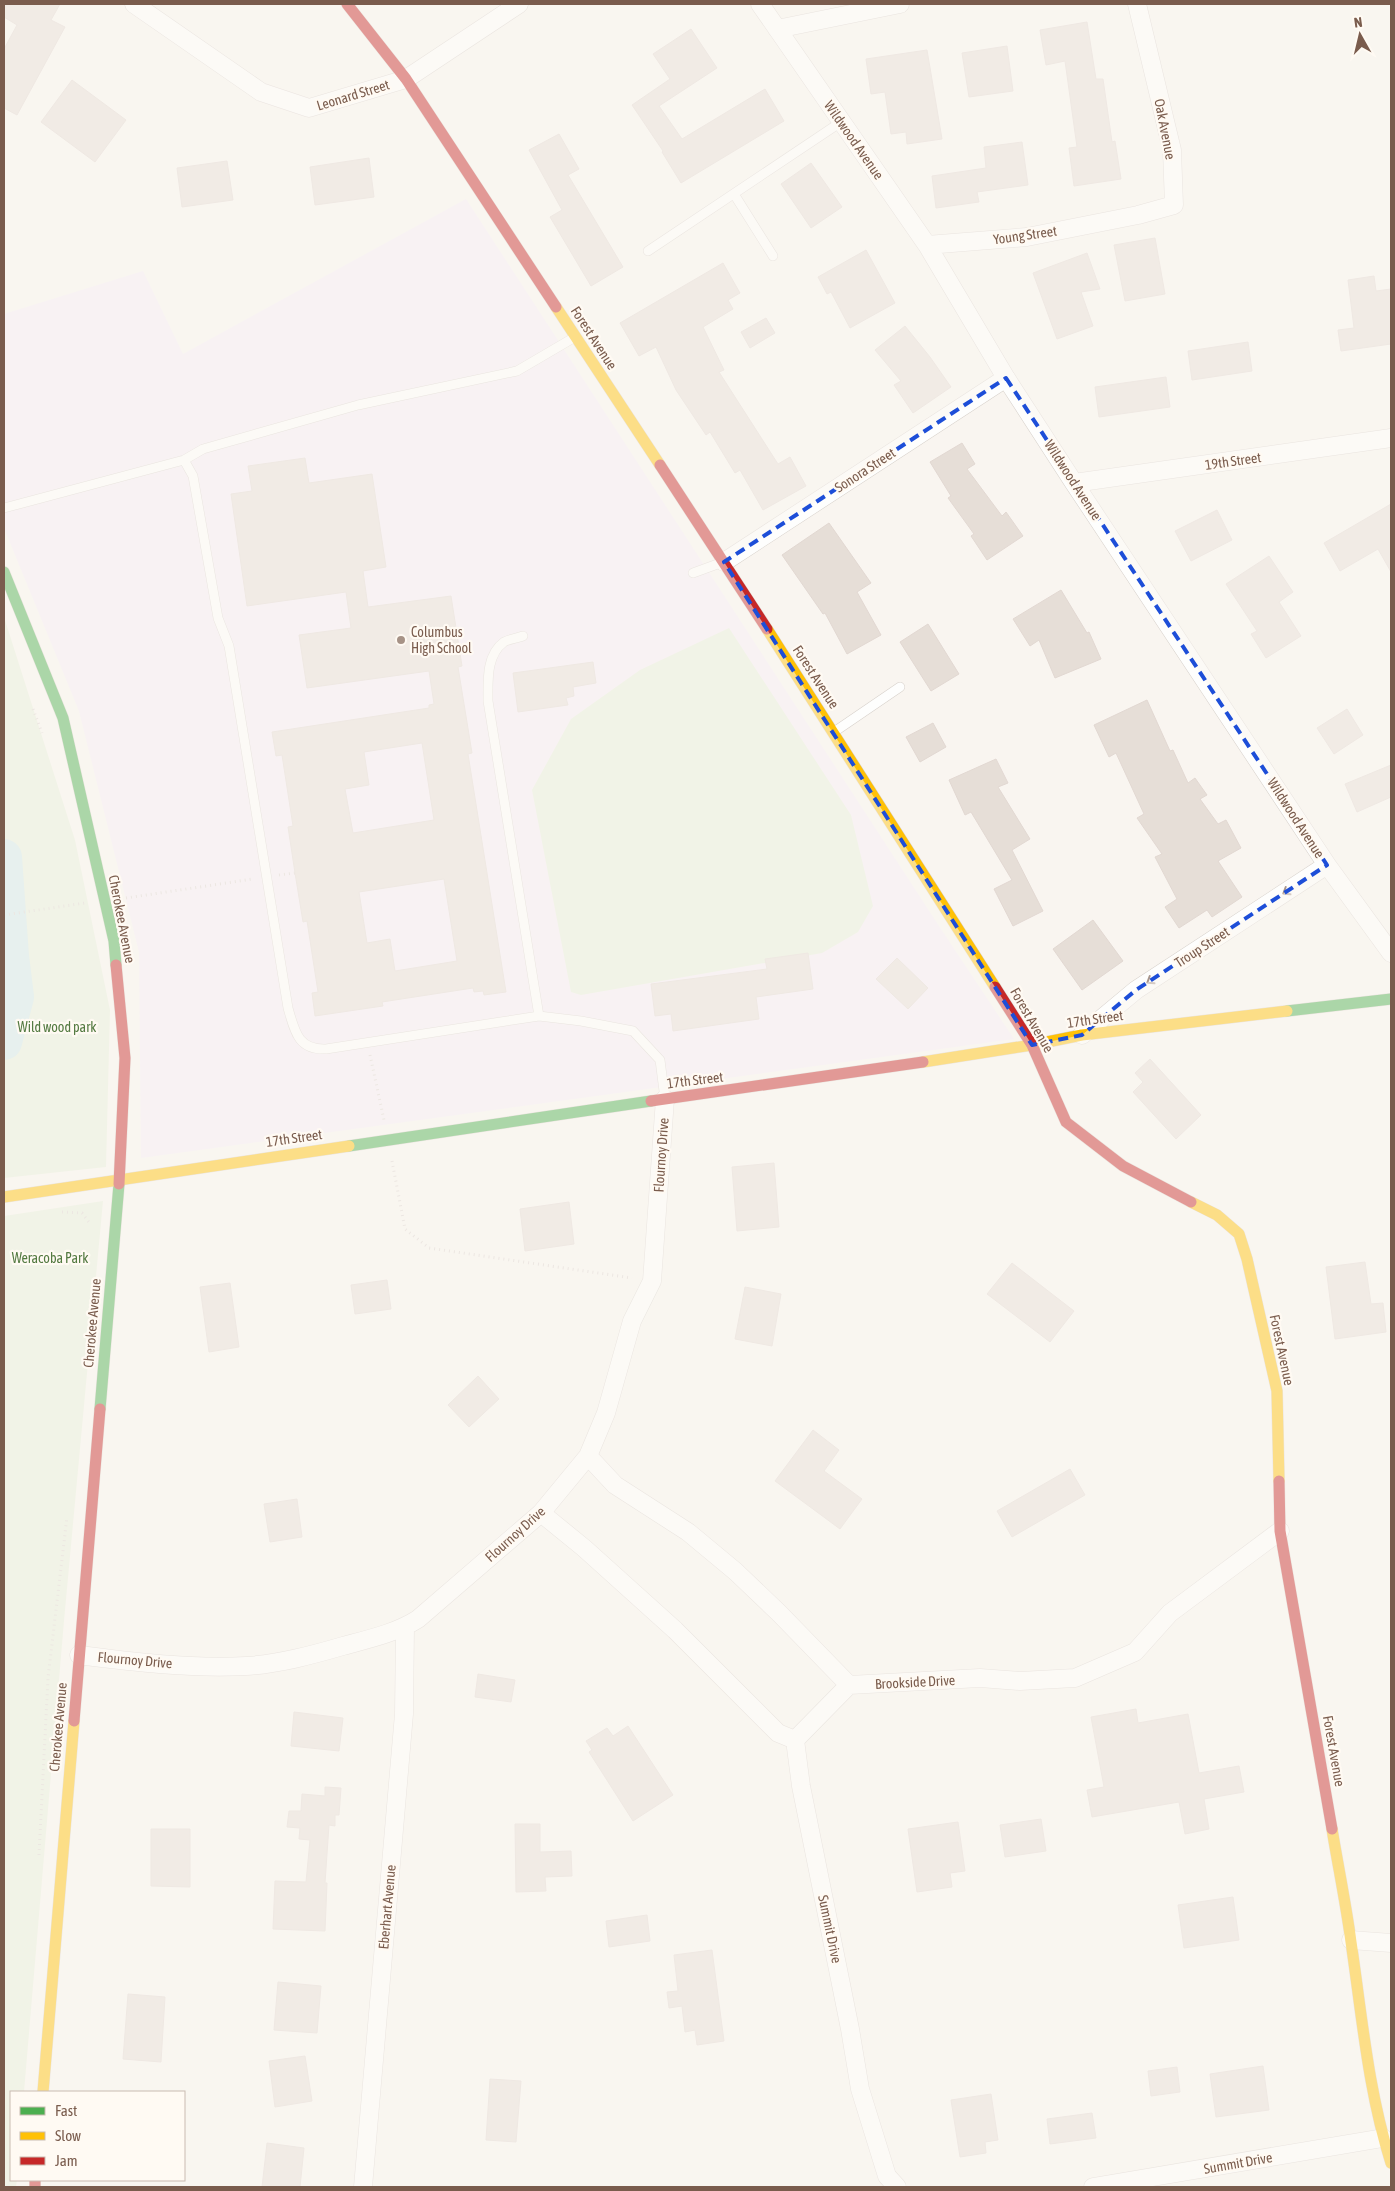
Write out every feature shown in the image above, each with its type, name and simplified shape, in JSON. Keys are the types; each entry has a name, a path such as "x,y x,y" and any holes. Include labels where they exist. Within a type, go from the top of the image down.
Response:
{"street":[{"name":"Leonard Street","path":"134,4 261,92 309,108 406,79 519,4"},
{"name":"Forest Avenue","path":"347,4 406,79 834,732 1032,1044 1066,1122 1123,1166 1217,1215 1239,1234 1247,1259 1277,1391 1280,1531 1351,1940 1366,2054 1383,2138 1391,2158"},
{"name":"Wildwood Avenue","path":"760,4 927,245 1006,378 1074,483 1327,865 1391,953"},
{"path":"777,29 900,4"},
{"name":"Oak Avenue","path":"1123,218 1174,204 1172,150 1137,4"},
{"name":"Young Street","path":"927,245 1027,237 1123,218"},
{"name":"Sonora Street","path":"724,562 1006,378"},
{"name":"19th Street","path":"1074,483 1391,438"},
{"name":"Cherokee Avenue","path":"4,572 63,718 114,941 125,1058 119,1179 43,2091"},
{"name":"Troup Street","path":"1082,1035 1136,990 1327,865"},
{"name":"17th Street","path":"4,1197 665,1099 730,1092 1082,1035 1391,999"},
{"name":"Flournoy Drive","path":"79,1655 137,1662 246,1666 299,1658 405,1627 418,1619 540,1513 588,1456 606,1413 632,1321 652,1281 665,1099"},
{"path":"540,1513 584,1548 675,1630 778,1733 795,1740 849,1685 780,1613 734,1571 688,1532 615,1486 588,1456"},
{"name":"Brookside Drive","path":"849,1685 980,1678 1020,1681 1075,1678 1135,1652 1170,1613 1280,1531"},
{"name":"Eberhart Avenue","path":"363,2187 404,1714 405,1627"},
{"name":"Summit Drive","path":"795,1740 801,1786 850,2029 860,2089 887,2176 896,2187"},
{"path":"1351,1940 1391,1943"},
{"name":"Summit Drive","path":"1093,2187 1383,2138"}],"lane":[{"path":"648,250 841,122"},
{"path":"734,194 773,256"},
{"path":"4,508 184,460 204,449 358,405 517,371 575,337"},
{"path":"184,460 193,476 218,618 229,646 288,1008 294,1027 302,1042 313,1049 367,1043 539,1016 580,1021 633,1031 660,1060 665,1099"},
{"path":"693,573 724,562"},
{"path":"523,636 504,642 492,658 488,682 488,701 539,1016"},
{"path":"834,732 900,687"}],"path":[{"path":"33,707 45,742"},
{"path":"284,874 295,873"},
{"path":"146,895 231,882"},
{"path":"86,894 87,903"},
{"path":"4,915 22,912"},
{"path":"367,1043 405,1229 429,1248 652,1281"},
{"path":"56,1212 82,1213 91,1222 92,1232"},
{"path":"39,1856 48,1678 67,1516"}],"highlighted area":[{"path":"1006,378 1327,865 1136,990 1082,1035 1032,1045 724,562"}],"shaded area":[{"name":"Columbus High School","path":"466,199 1014,1039 141,1158 139,952 79,711 4,528 4,314 143,271 183,354"}],"green space":[{"name":"Wild wood park","path":"4,617 75,840 110,1010 106,1167 4,1178"},
{"path":"729,628 851,815 873,906 858,932 822,953 581,995 571,992 532,790 571,719 640,670"},
{"name":"Weracoba Park","path":"103,1201 64,1621 24,2091 10,2091 10,2181 17,2181 16,2187 4,2187 4,1216"}],"building":[{"path":"4,4 60,4 51,20 65,27 17,115 4,108 4,49 17,25 4,17"},
{"path":"1087,22 1096,79 1103,79 1112,142 1115,141 1121,179 1074,186 1069,148 1077,147 1065,61 1046,65 1040,30"},
{"path":"691,29 717,68 659,106 682,139 765,89 784,121 681,183 663,151 632,105 670,79 653,54"},
{"path":"1007,46 1013,91 969,97 962,53"},
{"path":"927,50 942,139 907,144 906,132 891,134 885,92 871,94 866,59"},
{"path":"72,80 126,120 95,162 41,122"},
{"path":"559,134 579,169 568,175 623,267 591,286 550,217 562,210 529,150"},
{"path":"1022,142 1028,185 977,192 979,202 936,208 932,176 986,168 984,147"},
{"path":"369,158 374,197 315,205 310,167"},
{"path":"227,161 233,200 182,207 177,168"},
{"path":"811,163 842,207 811,228 781,184"},
{"path":"1155,238 1165,294 1125,301 1114,245"},
{"path":"866,250 895,303 850,328 831,292 827,294 818,277"},
{"path":"1087,253 1100,289 1081,292 1093,326 1057,339 1033,273"},
{"path":"723,263 740,293 728,300 733,309 703,327 724,370 719,372 778,464 790,457 806,486 763,510 740,470 735,473 710,432 706,435 676,390 656,347 639,356 620,323"},
{"path":"1374,276 1376,291 1391,289 1391,344 1341,351 1338,330 1354,328 1348,280"},
{"path":"766,318 775,333 750,348 741,332"},
{"path":"905,326 951,387 913,413 894,385 901,381 875,350"},
{"path":"1248,342 1252,371 1192,380 1188,351"},
{"path":"1166,377 1170,407 1099,417 1095,387"},
{"path":"962,443 975,464 967,469 1002,516 1006,512 1023,536 987,560 971,536 974,534 948,498 951,496 930,462"},
{"path":"305,458 309,483 372,474 386,567 363,571 368,607 451,596 462,666 458,667 472,753 468,754 506,992 484,995 483,991 474,992 473,988 382,1002 383,1006 315,1016 312,993 318,992 307,921 303,922 288,827 293,826 282,755 276,756 272,732 429,708 429,705 434,704 429,671 307,688 299,635 351,628 346,592 247,606 231,494 252,491 248,466","holes":["422,743 434,820 353,833 345,789 369,785 364,752","444,879 457,961 395,971 390,939 367,943 359,892"]},
{"path":"1391,504 1391,572 1378,549 1340,571 1324,543"},
{"path":"1217,510 1232,540 1191,561 1175,531"},
{"path":"829,523 871,583 857,592 881,635 847,654 825,613 823,614 782,555"},
{"path":"1269,556 1293,592 1279,602 1301,636 1266,658 1251,634 1257,631 1226,584"},
{"path":"1061,590 1087,633 1089,632 1101,659 1055,678 1039,640 1030,646 1013,619"},
{"path":"928,624 959,674 931,691 900,642"},
{"path":"593,662 596,683 573,687 574,696 566,698 568,705 518,712 513,673"},
{"path":"1147,700 1170,751 1173,750 1188,783 1195,778 1207,795 1200,799 1218,824 1226,820 1241,848 1218,861 1242,897 1212,917 1207,910 1179,928 1165,907 1177,899 1155,857 1162,854 1137,818 1144,814 1116,753 1109,757 1094,725"},
{"path":"1347,709 1363,735 1334,754 1317,728"},
{"path":"933,723 946,747 920,762 906,737"},
{"path":"996,759 1008,783 998,787 1030,839 1012,850 1043,911 1013,926 994,889 1012,880 971,812 965,815 949,780"},
{"path":"1391,765 1391,797 1357,812 1345,784"},
{"path":"1093,920 1123,961 1082,990 1053,949"},
{"path":"808,953 813,989 756,997 759,1019 673,1031 671,1014 655,1016 651,984 767,969 765,959"},
{"path":"897,958 928,988 908,1009 876,979"},
{"path":"1150,1059 1201,1115 1176,1139 1133,1092 1143,1082 1135,1073"},
{"path":"774,1163 779,1227 737,1231 732,1167"},
{"path":"569,1202 574,1244 525,1251 520,1209"},
{"path":"1365,1262 1371,1304 1383,1303 1386,1332 1335,1339 1326,1267"},
{"path":"1012,1263 1074,1311 1050,1342 987,1294"},
{"path":"387,1280 391,1309 355,1314 351,1285"},
{"path":"230,1283 239,1347 209,1352 200,1287"},
{"path":"745,1287 781,1294 772,1346 735,1339"},
{"path":"478,1376 499,1399 469,1427 448,1405"},
{"path":"813,1430 839,1450 824,1471 862,1499 840,1529 775,1481"},
{"path":"1070,1469 1085,1495 1012,1537 997,1511"},
{"path":"297,1499 302,1537 270,1542 264,1504"},
{"path":"478,1674 515,1680 511,1702 475,1697"},
{"path":"1136,1709 1138,1723 1188,1714 1199,1773 1239,1766 1244,1792 1204,1799 1209,1829 1185,1834 1179,1802 1092,1817 1087,1790 1104,1787 1091,1717"},
{"path":"294,1712 343,1718 339,1751 291,1746"},
{"path":"628,1726 673,1795 633,1821 589,1752 592,1750 586,1741 607,1728 613,1736"},
{"path":"325,1787 341,1788 339,1815 335,1815 335,1826 329,1825 325,1883 327,1883 325,1931 273,1929 275,1881 306,1882 310,1840 299,1839 300,1828 287,1827 289,1811 301,1811 302,1794 325,1796"},
{"path":"1041,1819 1046,1851 1005,1857 1000,1825"},
{"path":"958,1822 965,1871 950,1873 952,1887 917,1892 908,1829"},
{"path":"515,1824 540,1824 540,1852 571,1851 572,1876 545,1877 546,1891 516,1892"},
{"path":"151,1829 190,1829 190,1887 151,1886"},
{"path":"1233,1897 1239,1940 1184,1948 1178,1905"},
{"path":"647,1915 650,1941 609,1947 606,1921"},
{"path":"712,1950 724,2041 697,2045 695,2030 685,2032 682,2006 669,2008 667,1992 678,1991 674,1955"},
{"path":"278,1982 321,1986 317,2033 274,2030"},
{"path":"128,1994 165,1997 161,2062 123,2059"},
{"path":"305,2056 312,2101 275,2107 269,2061"},
{"path":"1263,2066 1269,2110 1216,2117 1210,2074"},
{"path":"1177,2067 1180,2092 1151,2096 1148,2071"},
{"path":"490,2079 521,2081 516,2142 486,2140"},
{"path":"991,2094 998,2140 985,2142 986,2153 960,2157 951,2100"},
{"path":"1092,2113 1096,2138 1050,2144 1047,2119"},
{"path":"267,2143 304,2148 300,2187 262,2187"}],"waterway":[{"path":"4,857 16,997 4,1042"}],"traffic: fast":[{"path":"4,572 63,718 114,941 116,965"},
{"path":"1287,1011 1391,999"},
{"path":"349,1146 651,1101"},
{"path":"100,1409 119,1184"}],"traffic: slow":[{"path":"556,307 660,465"},
{"path":"767,629 995,987"},
{"path":"923,1062 1082,1035 1287,1011"},
{"path":"4,1197 349,1146"},
{"path":"1191,1202 1217,1215 1239,1234 1247,1259 1277,1391 1279,1481"},
{"path":"43,2091 74,1721"},
{"path":"1332,1829 1349,1928 1371,2081 1391,2163"}],"traffic: jam":[{"path":"347,4 406,79 556,307"},
{"path":"660,465 767,629"},
{"path":"116,965 125,1058 119,1184"},
{"path":"995,987 1032,1045 1066,1122 1123,1166 1191,1202"},
{"path":"651,1101 923,1062"},
{"path":"74,1721 100,1409"},
{"path":"1279,1481 1280,1531 1332,1829"},
{"path":"35,2181 35,2187"}],"place":[{"name":"Columbus High School","path":"401,640"}]}
